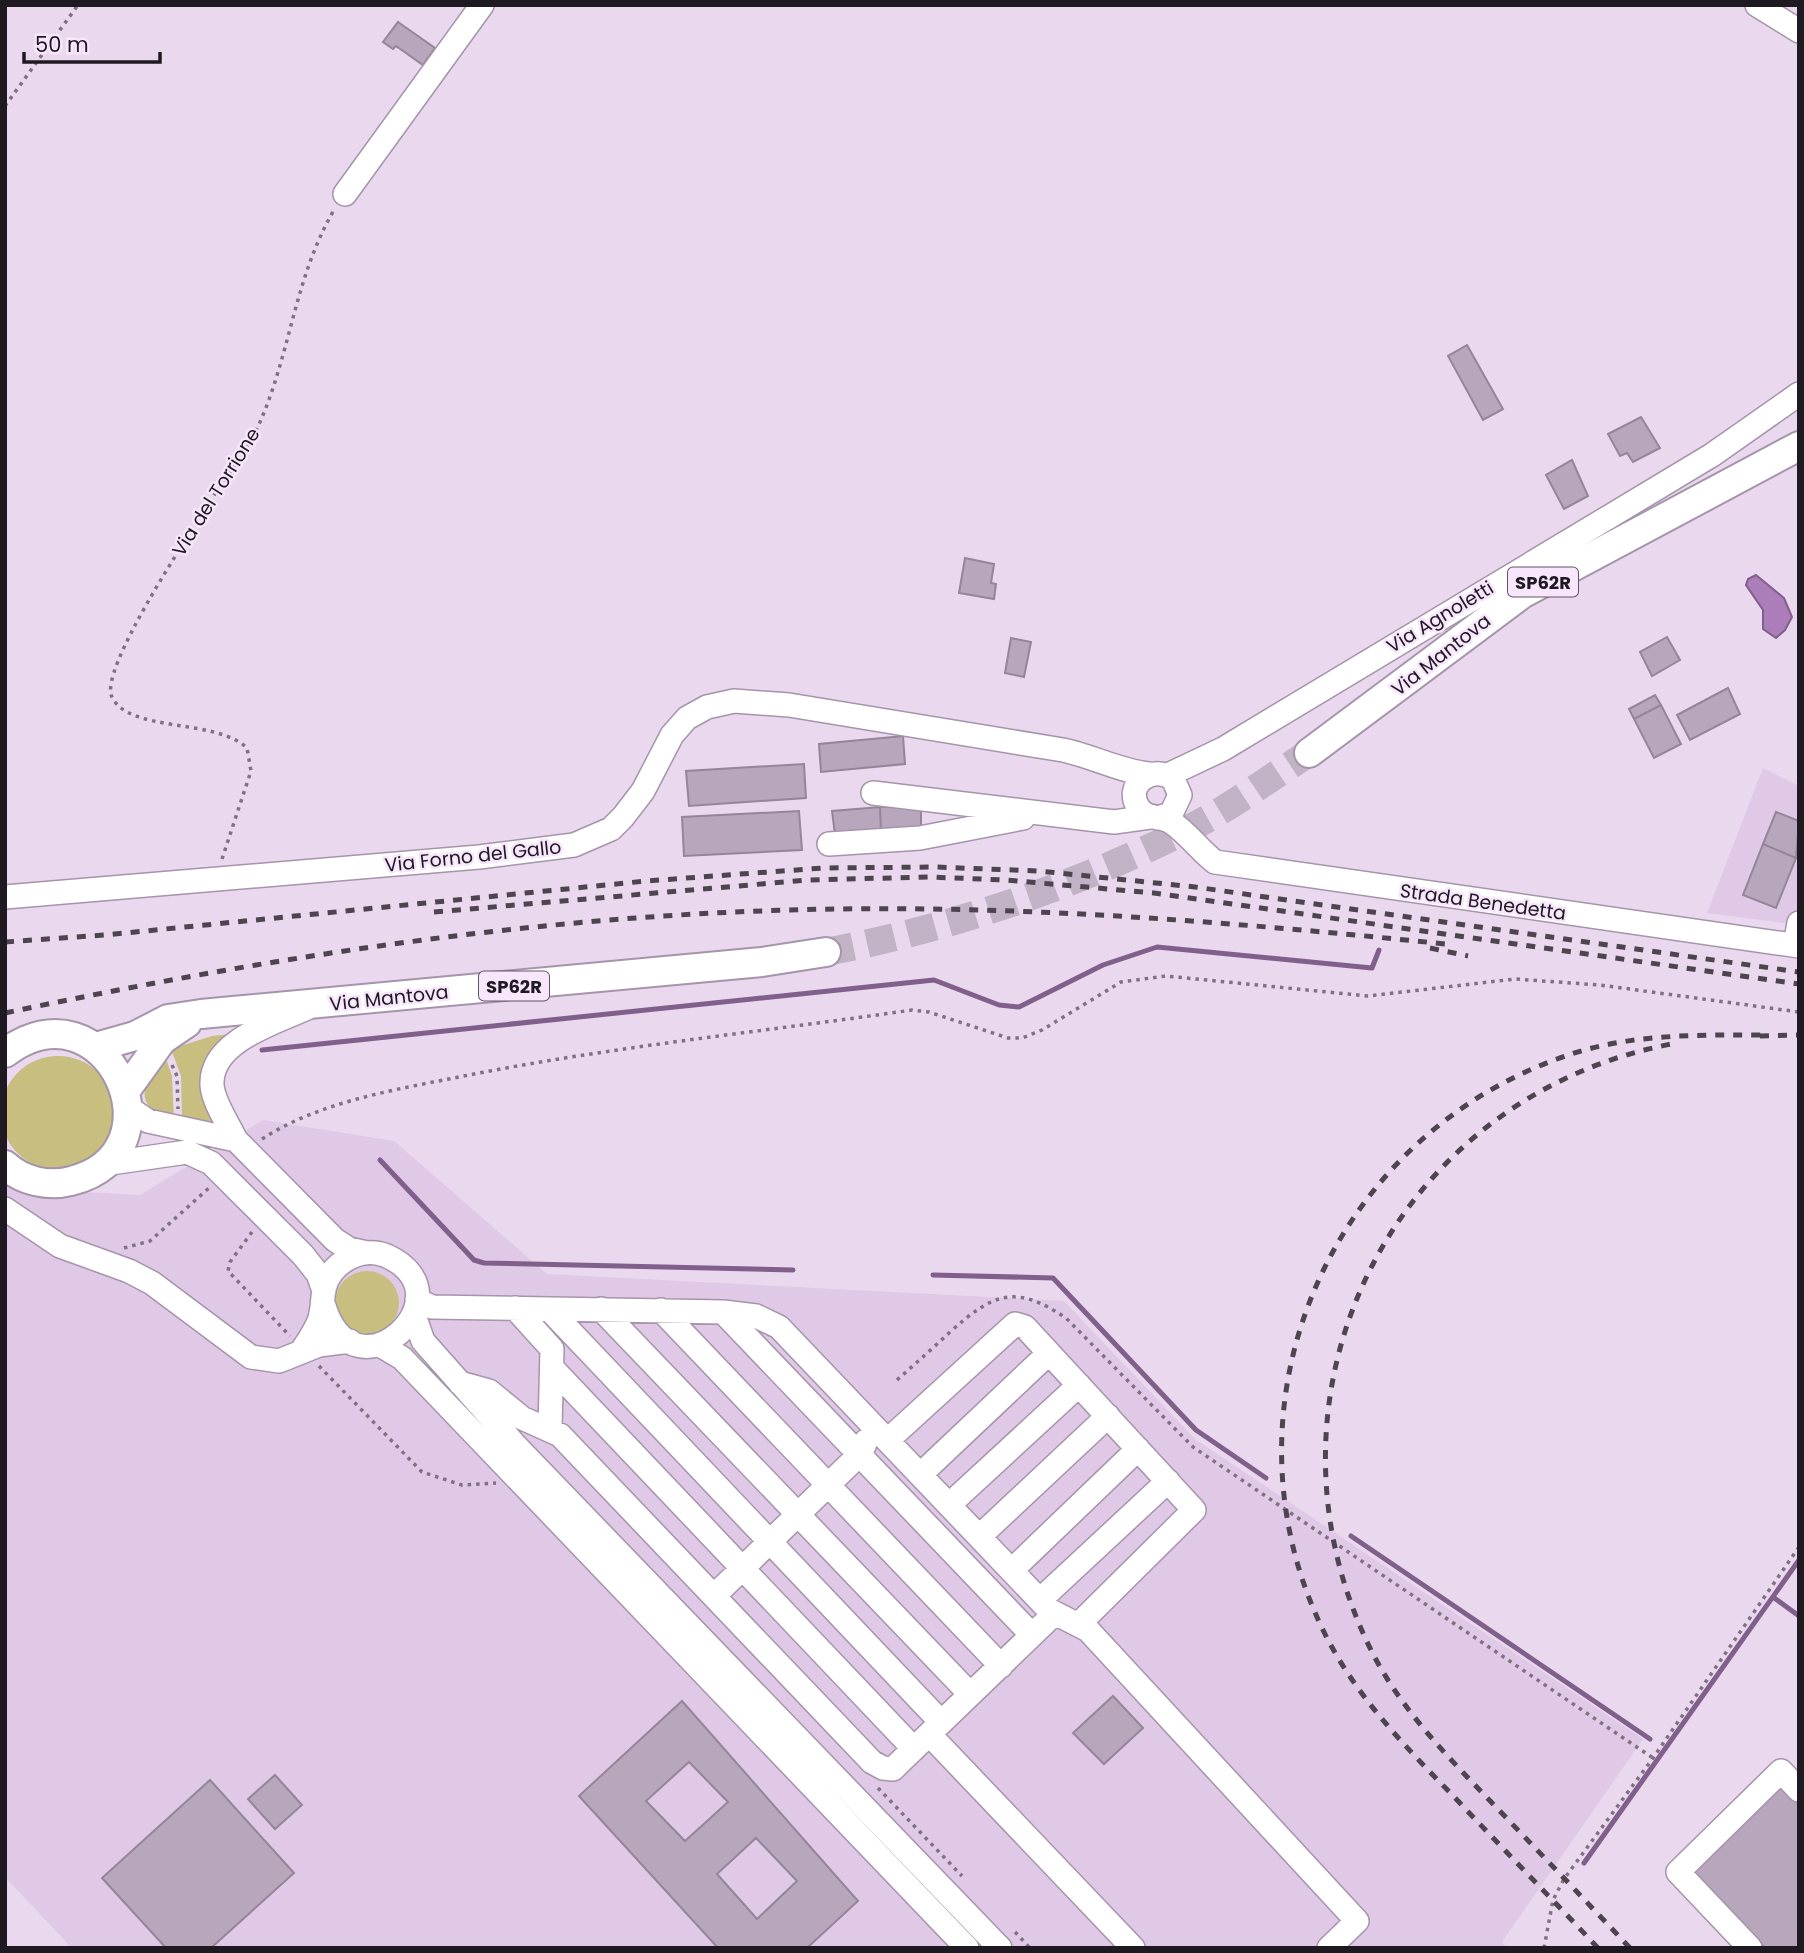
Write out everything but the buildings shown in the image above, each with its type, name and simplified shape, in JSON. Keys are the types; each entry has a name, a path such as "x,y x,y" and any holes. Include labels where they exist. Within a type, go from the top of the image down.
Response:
{"main road":[{"name":"Via Mantova","path":"1309,753 1522,594 1799,446"},
{"name":"Via Mantova","path":"96,1047 135,1036 168,1019 201,1014 762,962 826,952"},
{"path":"5,1165 22,1177 51,1183 79,1179 104,1164 122,1139 127,1099 162,1041 201,1014"},
{"path":"5,1053 31,1038 48,1035 73,1037 96,1047 114,1066 127,1099"}],"street":[{"path":"345,194 481,5"},
{"path":"1756,5 1799,31"},
{"name":"Via Agnoletti","path":"873,793 1114,822 1194,774 1223,749 1712,455 1799,394"},
{"name":"Via Forno del Gallo","path":"5,897 480,857 574,845 611,829 624,817 643,791 672,735 687,718 707,707 734,701 789,705 1063,750 1120,768 1157,796"},
{"name":"Strada Benedetta","path":"1157,796 1167,820 1180,828 1215,862 1231,866 1797,938"},
{"path":"829,844 920,838 1046,814"},
{"path":"315,1005 252,1032 228,1049 214,1070 212,1087 242,1146 335,1240 348,1249 382,1254 396,1261 411,1278 423,1342 516,1446 1000,1948"},
{"path":"127,1099 148,1121 178,1125 242,1146"},
{"path":"104,1164 187,1152 211,1163 318,1273 328,1320 338,1333 350,1341"},
{"path":"5,1209 60,1246 129,1271 152,1283 251,1357 279,1361 303,1349 332,1342 350,1341 380,1345 401,1334 416,1307"},
{"path":"303,1349 324,1298 329,1276 339,1264 352,1256 367,1253"},
{"path":"416,1307 723,1312 746,1314 768,1321 805,1351 1047,1607 1080,1623 1357,1921 1329,1948"},
{"path":"515,1308 552,1349 550,1428"},
{"path":"549,1309 771,1540 928,1735"},
{"path":"601,1309 971,1694"},
{"path":"661,1310 1000,1666"},
{"path":"723,1312 861,1453 1032,1635"},
{"path":"889,1439 1015,1324 1025,1326 1194,1510 1189,1518 1080,1623"},
{"path":"380,1345 402,1358 967,1948"},
{"path":"715,1595 861,1453 867,1442 817,1384 805,1351"},
{"path":"922,1474 1049,1353"},
{"path":"553,1369 742,1568 928,1735 1133,1948"},
{"path":"460,1383 489,1391 522,1418 550,1428 560,1435 872,1762 883,1769 893,1769 1032,1635 1047,1607 1168,1481"},
{"path":"950,1504 1079,1385"},
{"path":"980,1536 1108,1416"},
{"path":"1012,1570 1138,1449"},
{"path":"1750,1948 1678,1872 1781,1771 1799,1790"}],"path":[{"path":"5,106 78,5"},
{"name":"Via del Torrione","path":"220,878 223,855 251,771 247,748 227,735 124,711 110,694 109,683 120,654 161,580 262,417 283,358 305,268 323,228 345,194"},
{"path":"242,1146 283,1125 348,1103 402,1088 540,1061 912,1010 929,1012 1008,1038 1023,1038 1042,1030 1121,982 1166,976 1368,996 1515,979 1600,985 1799,1012"},
{"path":"162,1041 177,1076 178,1125"},
{"path":"122,1248 150,1241 224,1174"},
{"path":"1253,1489 1286,1508 1653,1758"},
{"path":"1544,1948 1553,1900 1564,1879 1653,1758 1799,1547"}],"shaded area":[{"path":"1756,575 1784,598 1792,617 1785,630 1776,638 1763,629 1763,610 1746,585 1748,579"},
{"path":"1763,768 1799,786 1799,925 1707,913"},
{"path":"241,1033 214,1060 230,1134 182,1122 181,1076 171,1049 212,1036"},
{"path":"164,1053 172,1076 174,1121 160,1115 146,1100 147,1083"},
{"path":"58,1056 80,1060 98,1073 111,1091 115,1113 111,1135 98,1153 80,1166 58,1170 36,1166 18,1153 5,1135 1,1113 5,1091 18,1073 36,1060"},
{"path":"263,1120 394,1141 547,1274 1064,1301 1195,1439 1643,1739 1502,1942 1507,1948 72,1948 5,1877 5,1188 140,1195"},
{"path":"367,1271 379,1273 390,1280 397,1291 397,1315 390,1326 379,1333 367,1335 355,1333 344,1326 337,1315 335,1303 337,1291 344,1280 355,1273"}],"waterway":[{"path":"262,1050 934,980 999,1005 1019,1007 1103,965 1157,947 1372,968 1379,950"},
{"path":"380,1160 474,1260 484,1263 793,1270"},
{"path":"933,1275 1053,1278 1196,1430 1266,1478"},
{"path":"1351,1536 1650,1739"},
{"path":"1584,1863 1799,1560"},
{"path":"1773,1597 1799,1616"}],"tunnel":[{"path":"826,952 919,931 1060,886 1150,848 1207,819 1309,753"}],"railway":[{"path":"5,942 105,935 646,881 823,868 935,867 1039,871 1195,887 1799,972"},
{"path":"434,912 808,880 928,877 1006,880 1154,893 1799,984"},
{"path":"5,1013 211,973 417,941 521,928 730,912 912,909 1065,913 1293,929 1445,944"},
{"path":"1430,948 1468,956"},
{"path":"1598,1948 1384,1722 1336,1655 1323,1630 1293,1545 1282,1459 1289,1374 1313,1293 1353,1218 1408,1152 1476,1099 1557,1059 1609,1044 1661,1037 1768,1035"},
{"path":"1760,1036 1799,1035"},
{"path":"1630,1948 1444,1751 1412,1714 1384,1674 1372,1652 1336,1554 1325,1455 1337,1360 1370,1270 1422,1190 1492,1123 1577,1073 1677,1043"}]}
